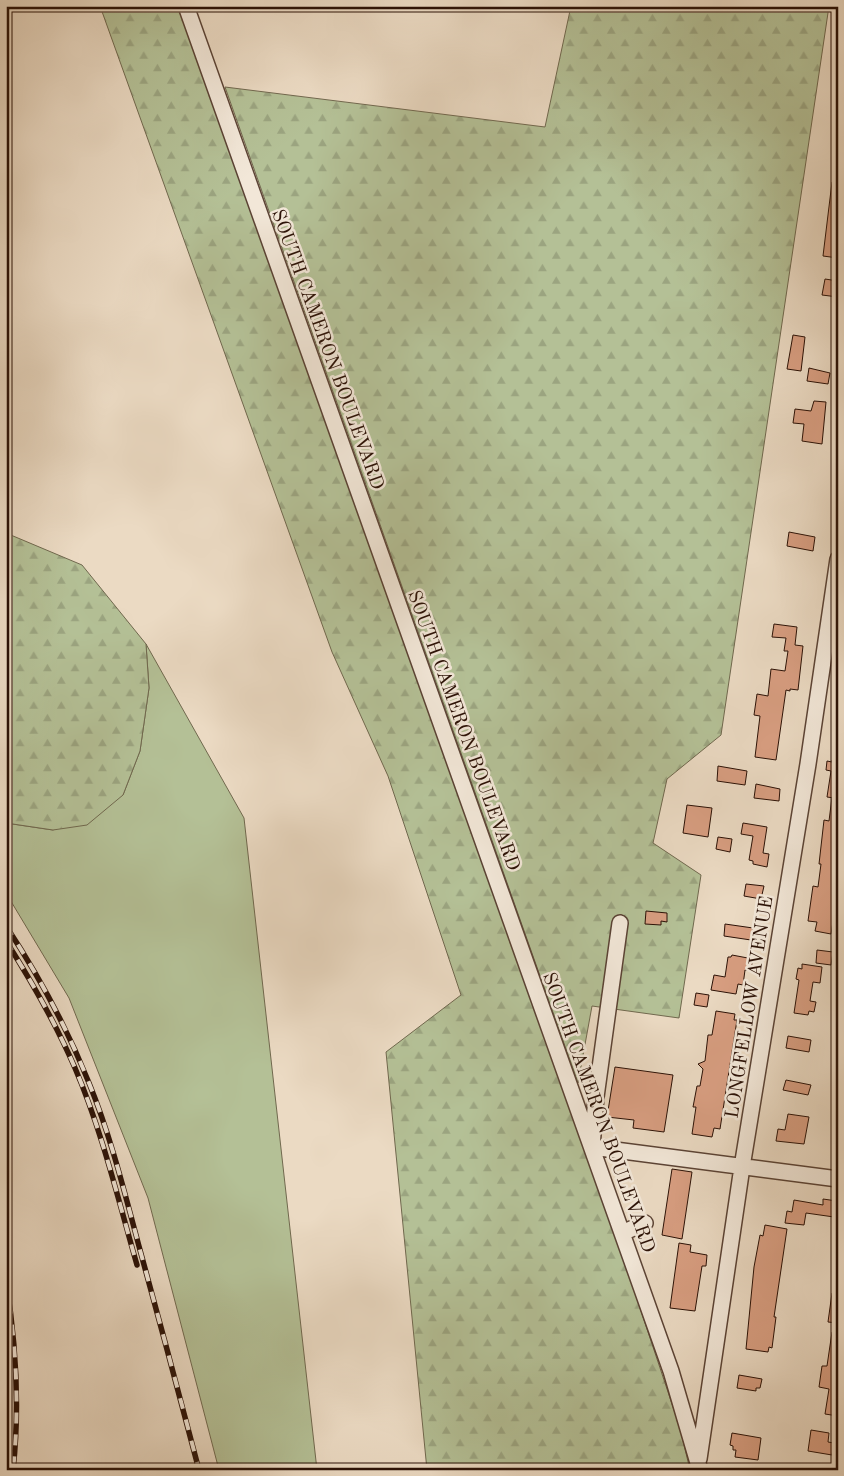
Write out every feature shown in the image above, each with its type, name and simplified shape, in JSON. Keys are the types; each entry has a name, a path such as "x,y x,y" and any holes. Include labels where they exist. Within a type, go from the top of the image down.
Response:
{"street":[{"name":"SOUTH CAMERON BOULEVARD","path":"186,6 671,1371 699,1466"},
{"name":"LONGFELLOW AVENUE","path":"699,1466 742,1167 808,764 838,559"},
{"path":"620,923 596,1097 592,1147 653,1162 742,1167 838,1179"},
{"path":"622,1233 645,1223"}],"green space":[{"path":"100,6 178,6 630,1278 680,1428 690,1470 427,1470 386,1052 461,995 388,776 332,652"},
{"path":"571,6 829,6 721,735 667,779 653,843 701,875 679,1018 592,1006 578,1083 225,87 545,127"},
{"path":"6,533 82,565 146,644 149,688 140,751 123,795 87,825 53,830 6,823"},
{"path":"146,644 244,818 317,1470 219,1470 148,1198 69,998 6,893 6,823 53,830 123,795 140,751 149,688"}],"building":[{"path":"832,182 838,182 838,258 823,256"},
{"path":"825,279 838,281 838,297 822,295"},
{"path":"793,335 805,337 801,371 787,369"},
{"path":"809,368 830,373 828,384 807,381"},
{"path":"814,401 826,402 822,444 802,441 804,424 793,423 795,409 811,411"},
{"path":"789,532 815,537 813,551 787,546"},
{"path":"774,624 797,627 795,645 803,646 798,690 786,690 776,760 755,757 760,716 754,715 757,694 768,696 771,669 785,671 788,651 784,651 786,638 772,637"},
{"path":"838,760 838,902 836,902 831,934 815,931 817,922 808,921 813,886 818,887 824,820 829,821 832,798 827,797 831,771 826,770 827,761"},
{"path":"718,766 747,771 745,785 717,781"},
{"path":"756,784 780,789 779,801 754,798"},
{"path":"687,805 712,808 708,837 683,833"},
{"path":"743,823 767,827 763,853 769,854 767,867 753,864 753,861 749,860 753,836 741,834"},
{"path":"718,837 732,839 730,852 716,849"},
{"path":"746,884 764,886 761,899 744,896"},
{"path":"646,911 667,913 667,922 661,921 661,925 645,924"},
{"path":"725,924 753,928 751,940 724,936"},
{"path":"817,950 833,952 831,965 816,963"},
{"path":"732,955 753,959 751,970 745,970 743,985 738,984 736,994 711,990 714,975 725,977 728,957"},
{"path":"802,964 822,967 820,983 813,982 810,1001 816,1002 814,1012 809,1011 808,1015 794,1013 799,980 796,979 798,968 802,969"},
{"path":"696,993 709,995 707,1007 694,1005"},
{"path":"716,1011 735,1014 734,1020 737,1020 720,1129 714,1128 712,1137 692,1134 696,1107 693,1107 703,1069 698,1064 705,1061 708,1035 712,1035"},
{"path":"788,1036 811,1040 809,1052 786,1048"},
{"path":"615,1067 673,1075 664,1132 633,1128 634,1120 607,1117"},
{"path":"786,1080 811,1085 808,1095 783,1090"},
{"path":"788,1114 809,1117 804,1144 776,1141 778,1129 785,1130"},
{"path":"672,1169 692,1172 682,1239 662,1235"},
{"path":"823,1199 837,1201 834,1217 806,1213 804,1225 785,1223 787,1211 792,1212 794,1200 823,1205"},
{"path":"765,1225 787,1229 774,1317 776,1317 772,1348 769,1347 768,1352 746,1349 754,1267 760,1235 763,1236"},
{"path":"679,1243 691,1245 690,1252 707,1255 706,1266 702,1266 695,1311 670,1308"},
{"path":"832,1293 838,1293 838,1323 828,1322"},
{"path":"832,1332 838,1333 838,1416 825,1414 829,1389 819,1387 822,1366 827,1366"},
{"path":"739,1375 762,1379 760,1388 756,1388 756,1391 737,1388"},
{"path":"811,1430 829,1433 828,1442 834,1443 832,1455 808,1451"},
{"path":"732,1433 761,1438 758,1460 735,1457 736,1450 733,1450 733,1446 730,1445"}],"railway":[{"path":"6,926 30,964 62,1022 97,1103 123,1187 199,1470"},
{"path":"6,941 60,1035 85,1092 137,1265"},
{"path":"6,1281 16,1375 16,1423 13,1470"}]}
